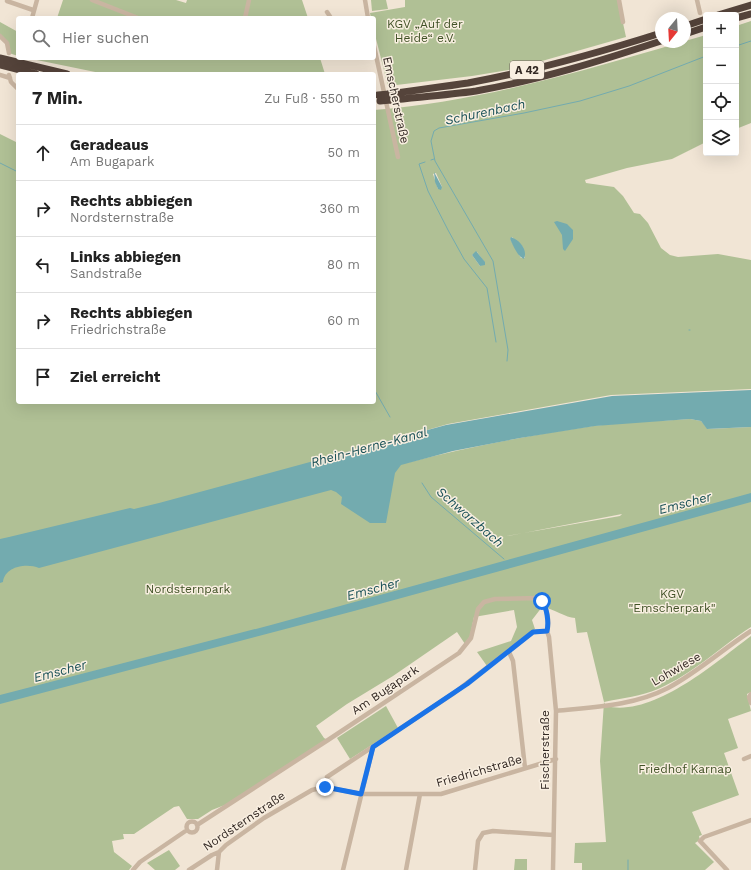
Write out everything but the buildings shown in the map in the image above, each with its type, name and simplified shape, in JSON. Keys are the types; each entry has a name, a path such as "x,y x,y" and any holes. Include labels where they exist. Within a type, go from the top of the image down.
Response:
{"highway":[{"path":"727,12 751,4"},
{"path":"739,17 751,14"},
{"path":"691,24 703,20"},
{"path":"691,32 703,28"},
{"name":"A 42","path":"390,97 513,73 612,48 655,35"},
{"name":"A 42","path":"376,98 475,91 516,83 572,69 655,43"},
{"path":"0,58 59,72"},
{"path":"0,65 28,72"}],"street":[{"path":"32,16 36,0"},
{"path":"92,0 133,16"},
{"path":"245,16 249,0"},
{"path":"365,0 368,16"},
{"path":"619,0 623,22"},
{"path":"698,0 700,13"},
{"path":"7,1 33,10"},
{"path":"327,12 330,16"},
{"path":"0,36 7,43 9,53"},
{"name":"Emscherstraße","path":"376,55 398,157"},
{"path":"0,76 9,76 16,86"},
{"name":"Am Bugapark","path":"197,825 459,653 471,638 478,609 484,602 503,598 537,598 545,605 548,619 547,631"},
{"path":"327,777 454,693 533,632 547,631"},
{"name":"Fischerstraße","path":"547,631 549,637 556,711 553,870"},
{"name":"Lohwiese","path":"556,711 615,704 659,692 694,672 751,631"},
{"path":"509,652 513,661 525,768"},
{"path":"750,695 751,703"},
{"path":"343,870 373,747"},
{"path":"744,759 751,756"},
{"name":"Friedrichstraße","path":"312,790 331,787 361,794 442,794 556,759"},
{"name":"Nordsternstraße","path":"189,870 219,852 264,818 312,790"},
{"path":"406,870 420,794"},
{"path":"727,870 700,841 704,836 751,820"},
{"path":"194,822 197,825 195,832 190,833 187,830 186,826 189,823 194,822"},
{"path":"133,870 140,862 187,830"},
{"path":"475,870 478,841 483,833 493,831 553,835"},
{"path":"217,870 219,852"}],"green space":[{"path":"63,0 176,0 186,3 187,0 302,0 307,16 58,16"},
{"path":"371,0 386,0 388,9 372,11"},
{"name":"KGV „Auf der Heide“ e.V.","path":"405,0 618,0 626,37 514,69 472,76 388,86 376,39 376,16 371,16 370,13 405,7"},
{"path":"751,21 751,123 739,128 739,48 739,25"},
{"path":"0,22 16,31 16,55 9,53 9,47 0,35"},
{"path":"703,36 703,144 672,159 627,168 585,180 586,183 614,187 623,196 634,213 640,214 648,223 661,248 670,255 678,257 718,254 751,260 751,389 611,395 448,424 396,439 406,463 499,442 593,426 690,419 701,421 708,429 751,427 751,627 683,676 658,689 604,702 587,632 577,633 575,618 571,618 551,609 542,607 532,620 535,629 487,666 477,652 511,641 517,627 514,610 474,617 470,636 465,644 457,632 393,676 347,704 316,726 324,738 328,740 230,803 212,810 198,819 187,819 179,806 174,807 134,834 123,834 124,839 112,841 114,852 132,866 129,870 0,870 0,134 16,142 16,404 376,404 376,110 459,99 543,81 662,48 691,48 691,39","holes":["436,173 442,187 438,189 433,174","512,237 523,247 525,258 521,258 510,239","477,252 485,263 480,266 472,255","622,514 620,516 519,534"]},
{"path":"37,60 321,60 324,72 95,72"},
{"name":"Friedhof Karnap","path":"751,636 751,692 747,694 751,711 728,719 738,748 724,753 739,795 692,812 702,835 699,836 700,840 695,843 714,862 705,870 582,870 582,863 574,863 575,843 606,842 600,761 604,702 606,706 624,708 644,704 663,696 702,673"},
{"path":"386,706 398,728 350,759 337,738"},
{"path":"169,850 180,866 175,870 155,870 147,863"},
{"path":"515,859 527,859 527,870 514,870"}],"water":[{"path":"434,172 442,187 441,190 438,189 435,182"},
{"path":"557,221 567,224 573,230 573,239 565,251 563,249 562,235 554,222"},
{"path":"511,237 517,240 524,249 524,259 516,250 510,239"},
{"path":"476,251 485,262 485,265 480,266 472,255"},
{"name":"Rhein-Herne-Kanal","path":"751,390 751,427 707,429 701,421 690,419 595,426 453,451 401,465 395,473 386,523 370,523 341,504 342,497 331,490 39,568 29,566 17,567 8,572 3,582 0,583 0,539 130,508 134,509 159,503 446,425 612,396"},
{"path":"751,493 751,502 354,611 0,704 0,695 271,625"}],"waterway":[{"name":"Schurenbach","path":"739,45 751,41"},
{"name":"Schurenbach","path":"507,361 508,350 493,261 435,161 431,141 434,131 439,128 524,113 580,101 629,86 703,57"},
{"path":"425,162 419,164 428,191 464,259 487,288 496,342"},
{"name":"Schwarzbach","path":"0,163 16,171"},
{"name":"Schwarzbach","path":"376,392 390,417"},
{"name":"Schwarzbach","path":"422,483 431,497 504,559"},
{"path":"628,860 628,870"}],"route":[{"path":"325,787 338,788 361,794 373,747 467,684 533,632 538,630 547,631 548,619 545,605 542,601"}],"water label":[{"name":"Emscher","path":"685,503"},
{"name":"Emscher","path":"373,589"},
{"name":"Emscher","path":"60,671"}],"park label":[{"name":"Nordsternpark","path":"188,589"},
{"name":"KGV \"Emscherpark\"","path":"672,601"}]}
